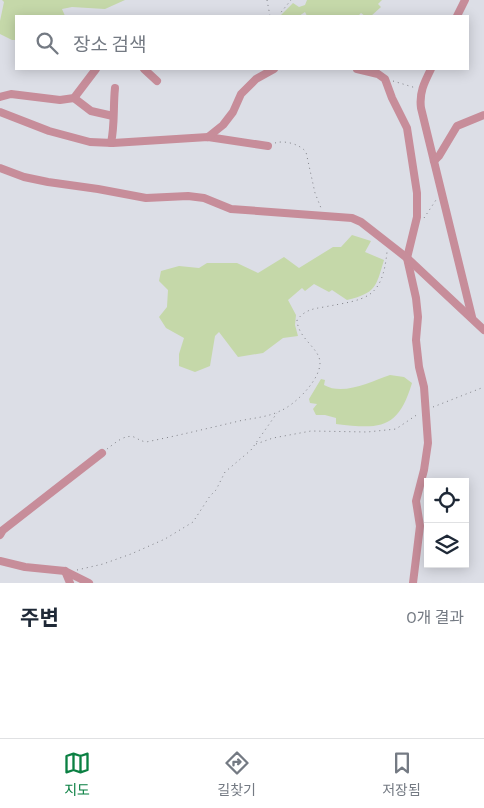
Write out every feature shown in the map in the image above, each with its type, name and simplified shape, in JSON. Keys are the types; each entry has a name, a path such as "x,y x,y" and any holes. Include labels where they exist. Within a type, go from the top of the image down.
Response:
{"street":[{"path":"458,15 465,0"},
{"path":"74,98 95,70"},
{"path":"145,70 157,80"},
{"path":"208,137 223,125 233,112 241,94 256,79 272,70"},
{"path":"361,70 378,74 386,79 392,98 407,128 417,194 418,217 408,258 416,298 418,318 416,340 424,387 428,443 424,470 416,501 420,526 414,583"},
{"path":"430,70 422,86 419,98 473,319"},
{"path":"111,143 115,124 113,116 115,88"},
{"path":"0,97 11,94 60,100 74,98 92,110 113,116"},
{"path":"0,112 49,131 90,142 111,143 208,137 268,146"},
{"path":"434,161 457,126 484,116"},
{"path":"0,168 40,181 146,198 188,196 204,198 231,209 352,218 408,258 484,330"},
{"path":"1,532 102,453"},
{"path":"0,561 25,567 66,572 89,583"},
{"path":"66,572 70,583"}],"path":[{"path":"267,0 270,15"},
{"path":"279,15 291,0"},
{"path":"386,79 417,88 419,98"},
{"path":"268,146 278,142 286,142 304,148 315,193 324,216"},
{"path":"416,224 424,218 435,203 441,189"},
{"path":"102,453 124,437 132,437 146,442 192,433 277,412 294,403 312,384 320,362 318,355 297,328 297,320 308,310 363,298 373,292 380,284 384,272 387,242"},
{"path":"256,444 273,438 311,431 367,432 396,429 426,410 484,387"},
{"path":"66,572 103,564 131,554 165,539 193,522 216,490 225,472 256,444 277,412"}],"green space":[{"path":"2,0 125,0 105,9 72,7 62,9 65,15 15,15 15,40 0,34 0,21 4,2"},
{"path":"307,0 382,0 378,4 381,7 372,15 361,13 359,15 306,15 305,12 300,15 281,15 293,3 299,7 305,5"},
{"path":"352,235 371,241 365,252 384,260 376,283 364,295 347,300 332,290 329,292 314,284 305,291 302,288 288,300 296,315 295,325 298,336 283,338 263,353 238,357 219,332 215,336 210,366 195,372 179,366 179,354 184,338 166,328 159,317 167,307 168,290 159,281 161,271 179,266 199,268 207,263 237,263 258,273 284,257 299,268 333,247 341,247"},
{"path":"390,375 404,377 412,383 407,398 400,410 385,423 376,426 336,424 336,418 316,415 313,409 317,404 310,403 309,399 321,379 325,380 324,385 331,388 348,389"}]}
